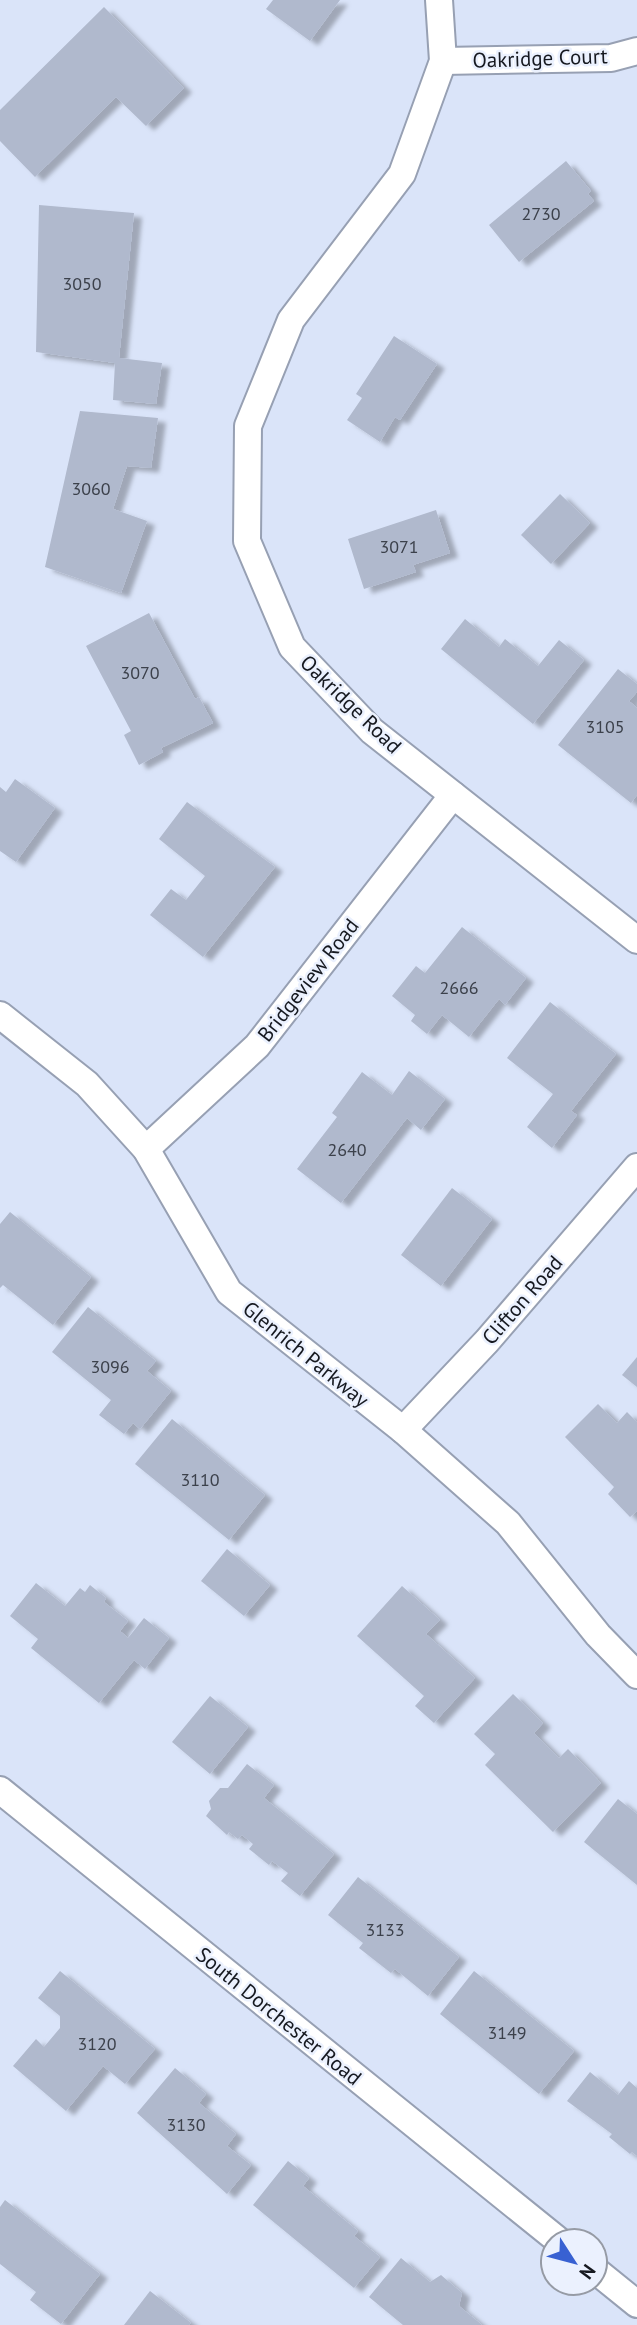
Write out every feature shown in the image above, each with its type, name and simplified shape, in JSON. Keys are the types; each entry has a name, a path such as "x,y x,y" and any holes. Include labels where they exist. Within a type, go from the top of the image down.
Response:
{"street":[{"name":"Oakridge Road","path":"439,0 443,61 402,174 291,320 248,426 247,541 292,648 372,731 637,940"},
{"name":"Oakridge Court","path":"443,61 611,58 637,51"},
{"name":"Bridgeview Road","path":"146,1149 257,1046 453,795"},
{"name":"Glenrich Parkway","path":"0,1015 87,1084 146,1149 173,1201 229,1292 403,1430 509,1523 598,1634 637,1675"},
{"name":"Clifton Road","path":"403,1430 487,1341 637,1167"},
{"name":"South Dorchester Road","path":"0,1790 542,2227"},
{"path":"609,2281 637,2304"}],"building":[{"path":"273,0 340,0 310,41 266,9"},
{"path":"104,7 184,88 146,126 116,97 35,177 0,141 0,110"},
{"path":"566,161 591,191 588,194 594,201 519,262 489,225"},
{"path":"39,205 134,213 119,358 162,363 156,404 113,400 115,363 36,352"},
{"path":"394,336 437,364 400,420 395,417 380,442 347,420 362,398 356,394"},
{"path":"80,411 158,418 151,468 127,466 113,509 147,521 121,593 45,567"},
{"path":"560,494 590,523 551,564 521,535"},
{"path":"436,510 450,553 413,565 416,572 364,589 348,539"},
{"path":"149,613 195,699 199,697 213,723 161,748 163,752 139,765 124,735 131,731 86,646"},
{"path":"465,619 499,647 505,639 538,666 559,640 584,660 533,724 441,649"},
{"path":"618,669 637,684 637,692 629,701 637,708 637,795 631,803 558,745"},
{"path":"15,779 55,808 16,862 0,851 0,787 6,792"},
{"path":"187,802 275,867 203,957 150,915 171,889 186,900 205,876 159,839"},
{"path":"462,927 526,978 505,1005 499,999 469,1037 442,1015 427,1034 411,1021 415,1015 392,996 416,966 425,973"},
{"path":"550,1002 616,1054 571,1111 577,1115 552,1148 527,1127 553,1094 507,1058"},
{"path":"409,1071 445,1099 421,1130 407,1118 341,1203 297,1169 337,1117 332,1113 362,1072 392,1095"},
{"path":"452,1188 492,1219 441,1286 401,1255"},
{"path":"10,1212 91,1277 53,1325 3,1285 0,1288 0,1224"},
{"path":"88,1307 156,1361 147,1371 171,1391 140,1429 133,1423 124,1434 99,1415 111,1400 52,1352"},
{"path":"637,1357 637,1387 622,1375"},
{"path":"598,1404 617,1423 627,1412 637,1422 637,1511 630,1517 608,1494 614,1487 565,1437"},
{"path":"172,1419 265,1495 229,1540 135,1464"},
{"path":"227,1549 270,1585 244,1616 201,1581"},
{"path":"36,1583 65,1606 80,1588 85,1592 90,1585 106,1598 104,1602 128,1621 120,1631 128,1638 144,1618 169,1638 145,1669 134,1660 99,1703 31,1648 38,1639 10,1616"},
{"path":"402,1586 440,1620 426,1634 475,1678 434,1723 415,1706 424,1696 357,1636"},
{"path":"513,1694 543,1723 534,1733 559,1758 568,1749 601,1783 553,1832 485,1765 495,1754 474,1734"},
{"path":"210,1696 248,1727 210,1774 172,1742"},
{"path":"247,1764 274,1785 264,1798 334,1854 300,1896 281,1881 288,1873 272,1861 269,1865 249,1849 253,1844 242,1835 238,1839 229,1832 227,1835 206,1816 211,1809 209,1801 220,1788 228,1788"},
{"path":"618,1799 637,1814 637,1885 584,1842"},
{"path":"358,1877 459,1957 428,1996 395,1969 391,1973 359,1948 363,1943 328,1915"},
{"path":"60,1971 155,2049 125,2084 103,2066 66,2111 13,2066 36,2039 44,2047 60,2028 60,2016 38,1998"},
{"path":"474,1971 574,2051 539,2094 440,2014"},
{"path":"175,2068 206,2094 199,2103 236,2134 227,2146 251,2165 227,2194 137,2113"},
{"path":"590,2072 618,2095 629,2081 637,2088 637,2156 632,2152 630,2154 609,2137 612,2134 567,2101"},
{"path":"288,2161 309,2178 303,2186 358,2231 354,2236 380,2257 354,2288 253,2205"},
{"path":"5,2200 100,2274 61,2324 30,2300 36,2292 0,2264 0,2207"},
{"path":"401,2258 430,2282 441,2275 462,2293 459,2306 482,2325 403,2325 369,2297"},
{"path":"150,2291 191,2323 124,2325"}]}
